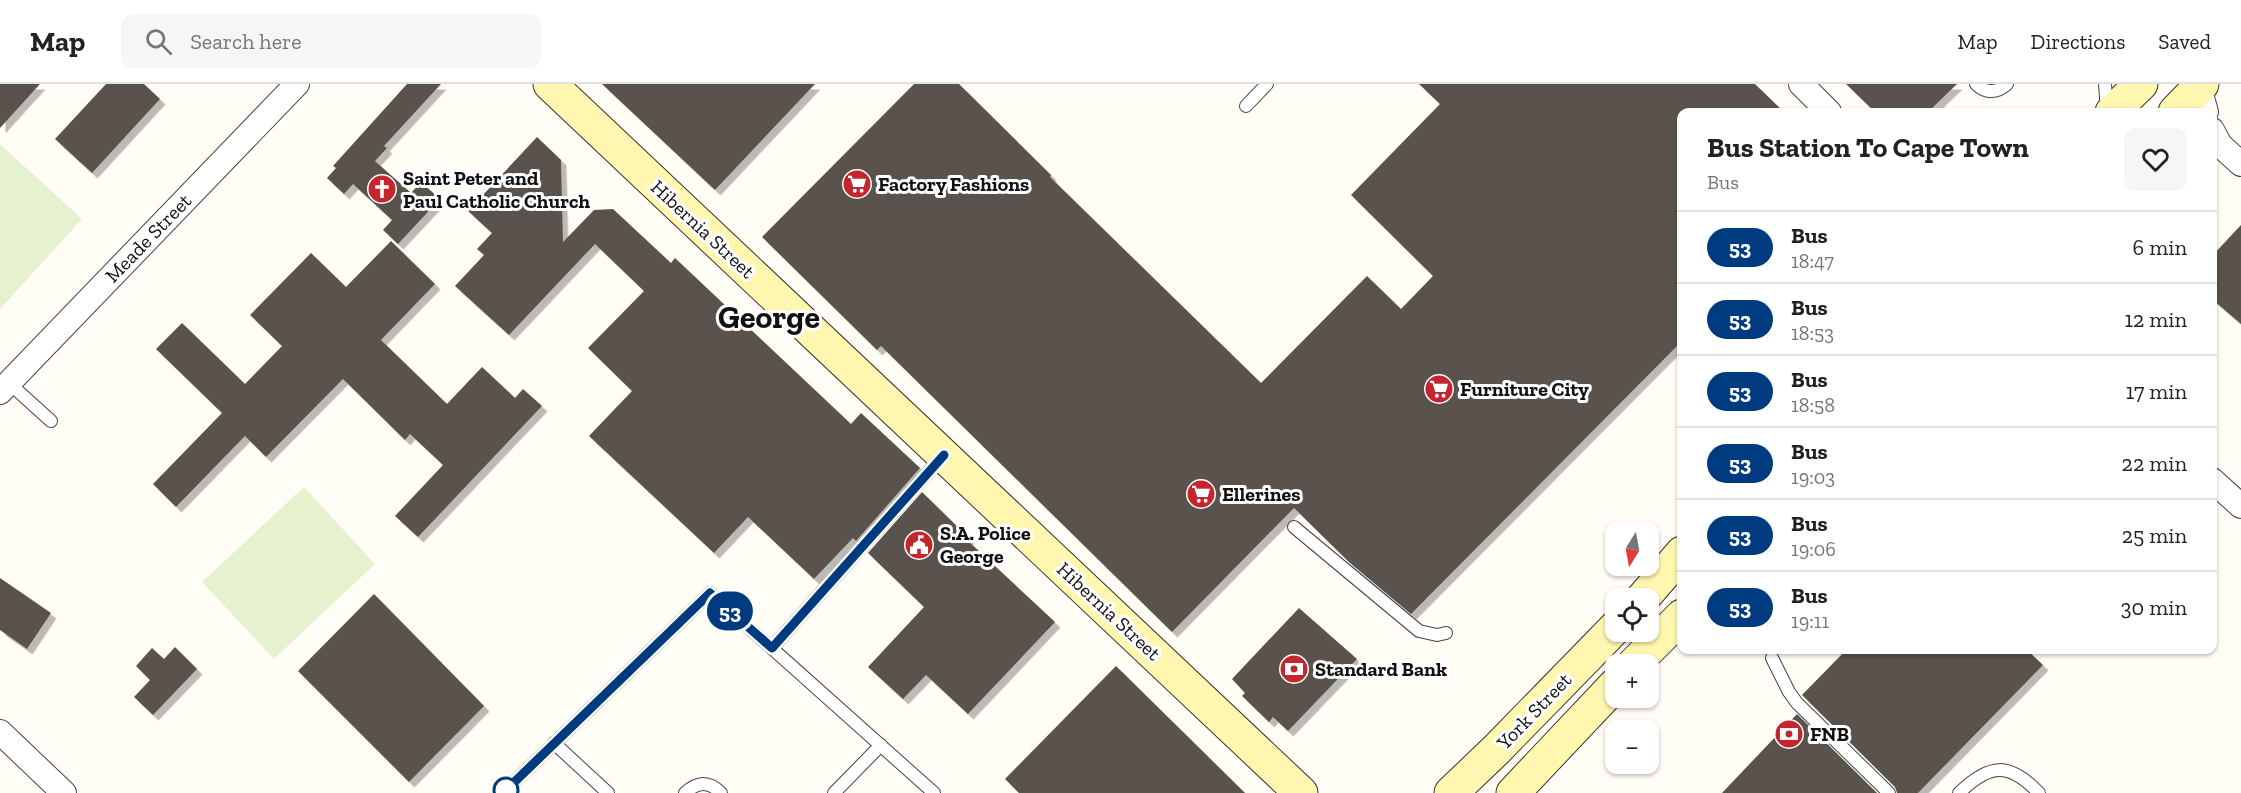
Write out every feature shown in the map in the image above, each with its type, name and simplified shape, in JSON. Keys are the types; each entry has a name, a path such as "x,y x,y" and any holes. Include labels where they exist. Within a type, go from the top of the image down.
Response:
{"street":[{"name":"Meade Street","path":"4,387 297,84"},
{"name":"Hibernia Street","path":"550,84 1301,793"},
{"path":"1800,84 1825,108"},
{"path":"2116,108 2141,84"},
{"path":"2181,108 2202,95"},
{"path":"2217,142 2241,164"},
{"path":"2217,484 2241,506"},
{"path":"1652,588 1677,559"},
{"path":"1644,654 1677,621"},
{"name":"York Street","path":"1451,793 1605,638"},
{"name":"York Street","path":"1513,793 1605,696"},
{"path":"0,732 64,793"}],"lane":[{"path":"1246,106 1267,84"},
{"path":"1976,84 1983,90 1994,92 2007,84"},
{"path":"2105,84 2107,108"},
{"path":"4,387 51,421"},
{"path":"772,648 944,455"},
{"path":"1294,527 1419,631 1437,635 1446,633"},
{"path":"503,793 710,593 934,793"},
{"path":"1772,658 1797,703 1889,793"},
{"path":"554,743 608,793"},
{"path":"834,793 881,746"},
{"path":"1959,793 1980,775 2001,769 2019,775 2039,793"},
{"path":"685,793 693,785 704,783 714,786 721,793"}],"green space":[{"path":"0,144 82,219 0,309"},
{"path":"304,487 375,564 274,659 202,582"}],"building":[{"path":"0,84 40,84 0,128"},
{"path":"106,84 144,84 160,99 92,173 55,139"},
{"name":"Saint Peter and Paul Catholic Church","path":"407,84 441,84 384,146 387,148 375,161 411,193 421,182 440,199 398,244 383,230 392,220 353,184 344,194 327,178 336,168 333,166"},
{"path":"602,84 815,84 715,190"},
{"path":"914,84 959,84 1051,175 1050,177 1261,383 1367,276 1401,309 1433,276 1351,195 1440,104 1419,84 1755,84 1780,108 1677,108 1677,346 1411,614 1349,562 1294,508 1172,632 881,346 877,350 762,237"},
{"path":"1846,84 1957,84 1932,108 1871,108"},
{"path":"537,137 561,160 563,242 594,210 613,209 671,263 675,258 851,424 861,413 920,468 856,541 853,538 814,579 748,517 714,553 589,436 632,391 588,348 644,291 595,244 509,335 455,286 484,255 477,249 492,233 468,211"},
{"path":"2241,225 2241,324 2217,303 2217,251"},
{"path":"391,241 435,284 381,340 447,404 482,367 515,398 523,389 542,406 418,537 395,516 443,465 410,434 405,440 343,379 266,457 245,436 176,507 153,484 222,413 156,349 182,323 245,384 282,346 250,315 311,253 346,287"},
{"path":"922,492 969,538 967,540 1055,622 968,714 926,675 903,699 868,667 924,607 868,553"},
{"path":"0,578 51,613 27,649 0,630"},
{"path":"374,594 484,706 409,782 298,671"},
{"name":"Standard Bank","path":"1299,608 1357,659 1288,731 1273,717 1269,722 1242,696 1245,693 1232,679"},
{"path":"175,647 197,669 153,715 134,697 150,680 136,666 152,648 164,659"},
{"path":"1842,654 2031,654 2043,665 1918,793 1897,793 1895,787 1802,695"},
{"path":"1116,666 1245,793 1019,793 1005,779"},
{"path":"1797,714 1877,793 1722,793"}],"bus line":[{"name":"53","path":"503,793 710,593 772,648 944,455"}],"place":[{"name":"Factory Fashions","path":"857,184"},
{"name":"Saint Peter and Paul Catholic Church","path":"382,189"},
{"name":"Furniture City","path":"1439,389"},
{"name":"Ellerines","path":"1201,494"},
{"name":"S.A. Police George","path":"919,545"},
{"name":"Standard Bank","path":"1294,669"},
{"name":"FNB","path":"1789,734"}],"district":[{"name":"George","path":"769,317"}]}
